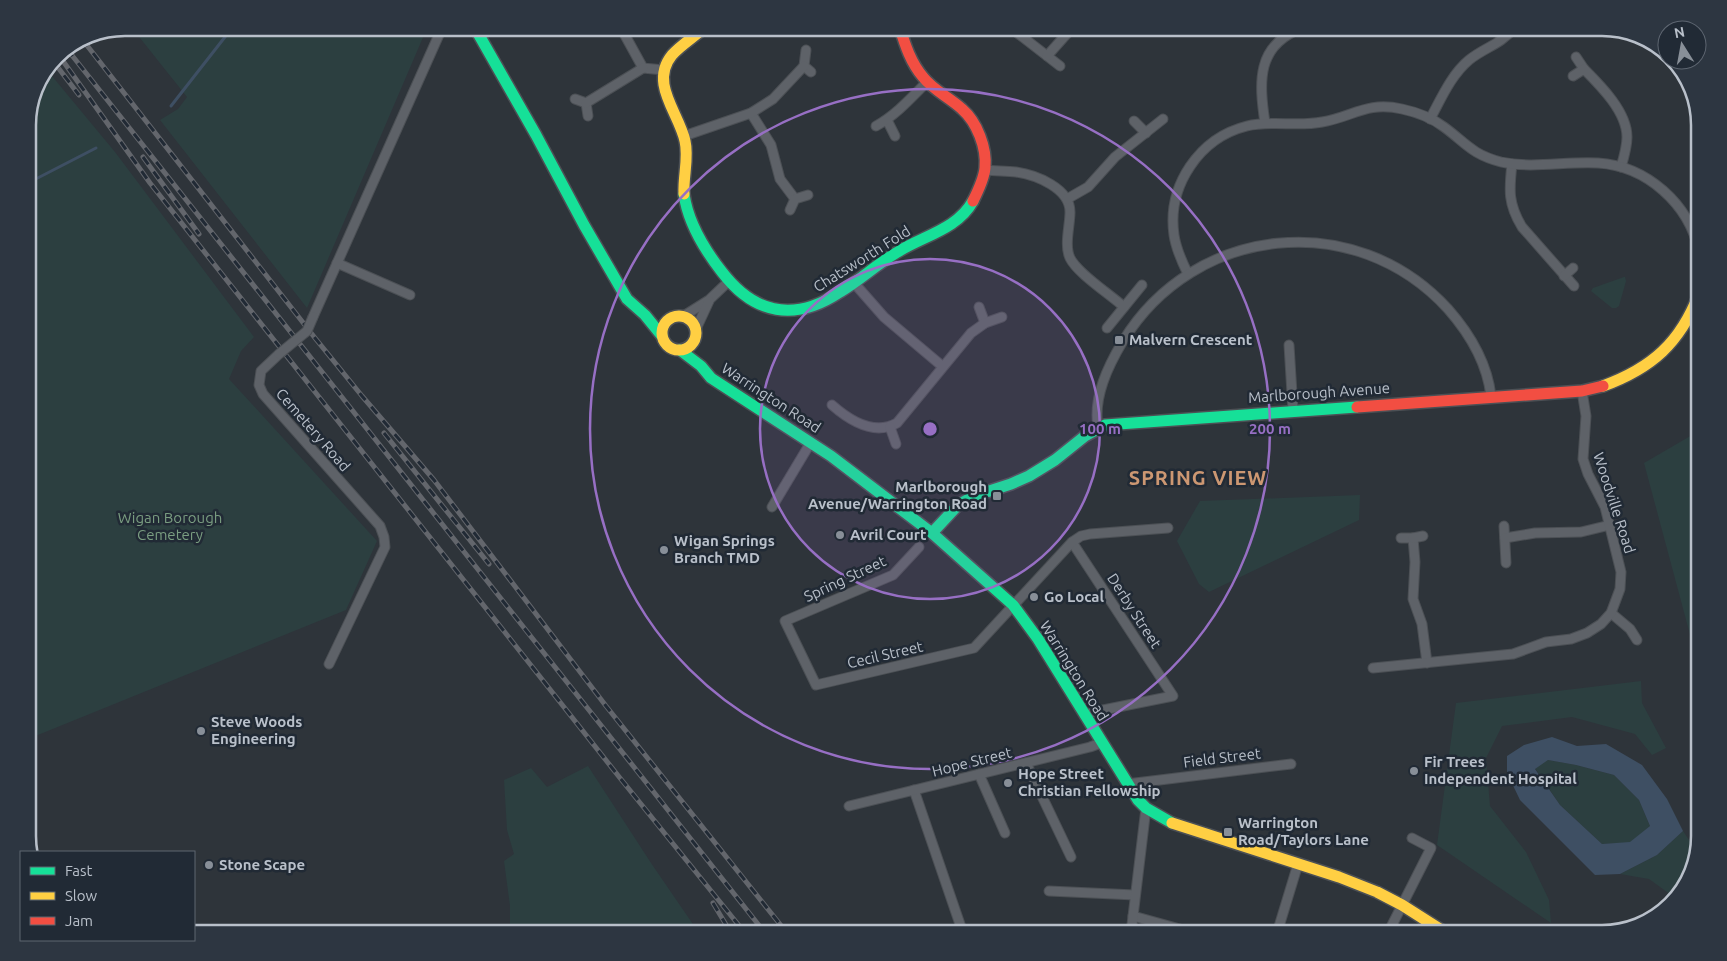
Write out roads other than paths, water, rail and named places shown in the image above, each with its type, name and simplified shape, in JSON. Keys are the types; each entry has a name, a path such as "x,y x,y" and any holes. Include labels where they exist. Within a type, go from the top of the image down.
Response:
{"street":[{"name":"Cemetery Road","path":"329,664 385,547 384,537 380,526 263,394 259,385 260,371 307,331 438,36"},
{"path":"479,36 627,299 645,315 670,348 680,350 689,347 709,300"},
{"path":"626,36 644,68"},
{"path":"586,104 644,68 664,70 675,52 694,36"},
{"name":"Chatsworth Fold","path":"664,70 667,97 684,136 687,149 684,190 686,208 699,237 729,281 744,296 772,310 788,311 822,303 855,284 901,250 945,229 955,222 973,201 985,170 984,152 979,134 972,120 963,109 927,82 910,57 903,36"},
{"path":"1021,36 1060,66"},
{"path":"1047,56 1065,36"},
{"path":"1264,123 1261,88 1263,68 1271,50 1285,36"},
{"path":"1430,119 1454,76 1461,68 1479,53 1506,36"},
{"path":"684,136 751,113 773,99 808,69 806,50"},
{"path":"1576,57 1623,117 1627,136 1621,167"},
{"path":"1573,76 1584,69"},
{"path":"876,126 900,109 927,82"},
{"path":"575,99 586,104"},
{"path":"586,104 588,116"},
{"path":"1188,274 1176,245 1173,226 1178,193 1187,171 1202,151 1219,138 1246,126 1264,123 1313,124 1332,120 1358,110 1380,107 1403,109 1430,119 1446,128 1468,148 1477,153 1512,164 1598,163 1621,167 1649,180 1674,201 1691,228"},
{"path":"751,113 771,145 780,179 794,199"},
{"path":"1067,199 1088,187 1115,156 1163,119"},
{"path":"887,120 895,136"},
{"path":"1134,121 1146,133"},
{"path":"1512,164 1509,187 1510,198 1516,217 1522,227 1574,286"},
{"path":"985,170 1016,172 1035,177 1057,189 1067,199 1070,211 1068,248 1070,258 1078,269 1124,307"},
{"path":"794,199 808,196"},
{"path":"790,210 794,199"},
{"path":"1098,427 1100,393 1108,368 1115,354 1150,304 1188,274 1226,256 1263,246 1284,243 1322,243 1355,250 1401,270 1414,278 1438,299 1459,323 1474,346 1486,370 1491,396"},
{"path":"337,263 410,295"},
{"path":"1564,276 1573,268"},
{"path":"662,336 664,326 709,300 729,281"},
{"path":"855,284 884,317 942,366"},
{"path":"1107,328 1142,285"},
{"path":"979,307 985,322"},
{"path":"645,315 677,317 691,321 695,334"},
{"name":"Marlborough Avenue","path":"932,533 947,514 959,504 1027,478 1053,461 1082,436 1098,427 1113,423 1582,390 1618,382 1636,372 1677,338 1691,316"},
{"path":"832,405 851,420 870,426 890,427 971,333 985,322 1002,317"},
{"name":"Warrington Road","path":"695,334 702,366"},
{"path":"1289,345 1293,410"},
{"name":"Warrington Road","path":"680,350 702,366 711,378 811,442 932,533 971,564 1013,605 1038,640 1127,784 1146,808 1171,823 1377,892 1402,905 1432,925"},
{"name":"Woodville Road","path":"1373,668 1513,654 1546,642 1571,639 1594,629 1611,613 1620,589 1621,572 1605,507 1588,474 1583,459 1586,416 1582,390"},
{"path":"838,425 844,416"},
{"path":"890,427 896,444"},
{"path":"772,507 811,442"},
{"path":"1505,538 1535,533 1581,532 1610,525"},
{"path":"1504,526 1506,563"},
{"path":"1013,605 1072,542 1081,536 1168,528"},
{"path":"1401,538 1423,536"},
{"path":"1413,538 1415,562 1413,599 1422,624 1427,663"},
{"name":"Derby Street","path":"1072,542 1173,696 1093,712 1085,716"},
{"name":"Spring Street","path":"785,621 893,575 919,547"},
{"name":"Spring Street","path":"903,549 912,554"},
{"name":"Cecil Street","path":"785,621 816,686 974,648 1013,605"},
{"path":"1611,613 1630,629 1637,640"},
{"name":"Hope Street","path":"850,806 1101,743"},
{"path":"1026,763 1071,857"},
{"name":"Field Street","path":"1127,784 1291,764"},
{"path":"979,774 1005,833"},
{"path":"914,790 960,925"},
{"path":"1132,925 1146,808"},
{"path":"1392,925 1431,848 1412,838"},
{"path":"1280,925 1298,864"},
{"path":"1050,891 1135,894"},
{"path":"1132,916 1167,925"}],"water":[{"path":"1552,737 1577,746 1606,744 1642,765 1667,799 1683,831 1657,855 1620,874 1595,875 1520,800 1507,773 1507,756 1524,745","holes":["1548,760 1614,775 1639,800 1650,826 1630,842 1602,844 1560,805 1535,769"]}],"waterway":[{"path":"171,106 226,36"},
{"path":"36,179 96,148"}],"railway":[{"path":"87,45 315,338 434,480 606,706 781,925"},
{"path":"71,55 759,925"},
{"path":"63,62 150,183 620,778 739,925"},
{"path":"58,67 79,95"},
{"path":"143,157 199,234"},
{"path":"384,433 489,564"},
{"path":"713,903 726,925"}],"place":[{"name":"Malvern Crescent","path":"1119,340"},
{"name":"Marlborough Avenue/Warrington Road","path":"997,496"},
{"name":"Avril Court","path":"840,535"},
{"name":"Wigan Springs Branch TMD","path":"664,550"},
{"name":"Go Local","path":"1034,597"},
{"name":"Steve Woods Engineering","path":"201,731"},
{"name":"Fir Trees Independent Hospital","path":"1414,771"},
{"name":"Hope Street Christian Fellowship","path":"1008,783"},
{"name":"Warrington Road/Taylors Lane","path":"1228,832"},
{"name":"Stone Scape","path":"209,865"}],"district":[{"name":"SPRING VIEW","path":"1198,478"}],"park label":[{"name":"Wigan Borough Cemetery","path":"170,526"}]}
